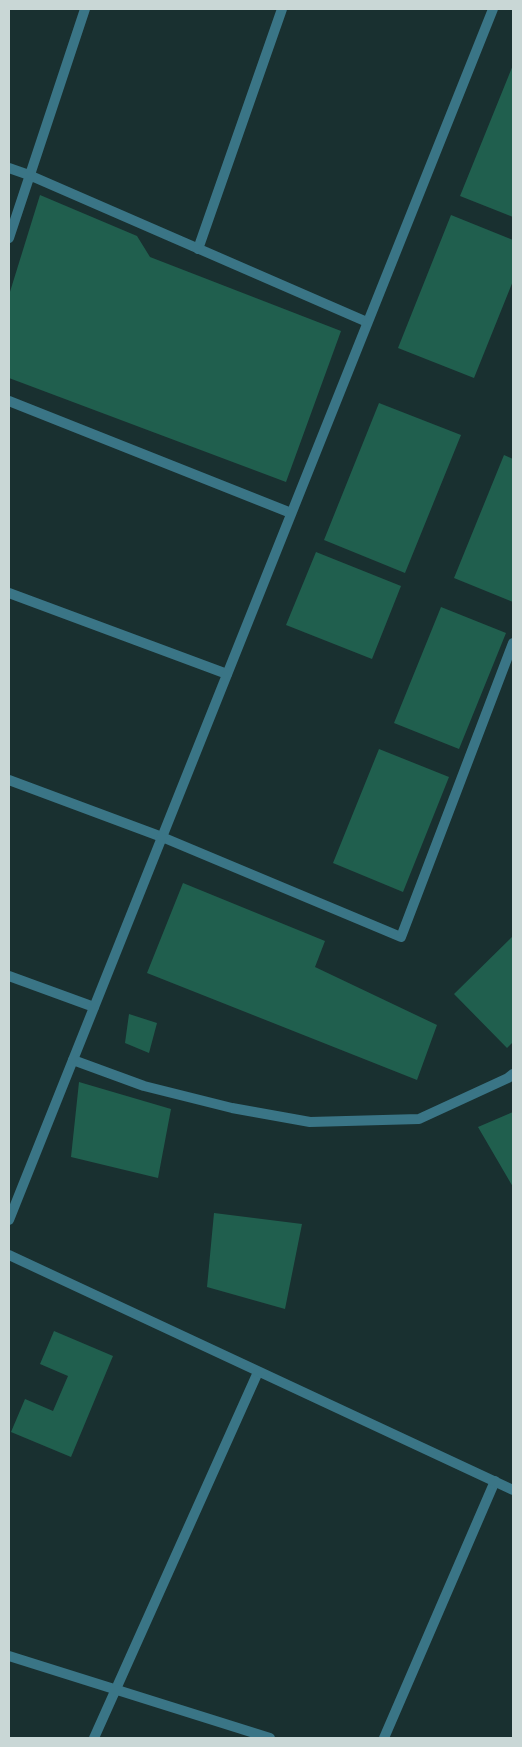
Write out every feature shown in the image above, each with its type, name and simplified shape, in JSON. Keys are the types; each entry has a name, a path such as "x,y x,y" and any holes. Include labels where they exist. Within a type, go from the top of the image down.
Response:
{"street":[{"path":"9,238 85,9"},
{"path":"198,248 282,9"},
{"path":"9,1220 493,9"},
{"path":"9,168 367,322"},
{"path":"9,401 291,513"},
{"path":"9,593 227,674"},
{"path":"9,780 162,837 401,937 513,643"},
{"path":"9,976 94,1007"},
{"path":"73,1060 144,1086 232,1108 310,1122 419,1119 513,1074"},
{"path":"9,1255 513,1490"},
{"path":"94,1738 258,1372"},
{"path":"384,1738 495,1482"},
{"path":"9,1656 270,1738"}],"building":[{"path":"513,65 513,217 460,196"},
{"path":"40,195 137,236 150,257 341,331 286,482 9,378 9,295"},
{"path":"451,215 513,240 513,281 474,378 398,348"},
{"path":"379,403 461,435 405,573 324,540"},
{"path":"504,455 513,459 513,602 454,578"},
{"path":"316,552 401,586 372,659 286,625"},
{"path":"441,607 506,633 459,749 394,723"},
{"path":"379,749 449,777 403,892 333,863"},
{"path":"183,883 325,941 315,967 437,1025 417,1080 147,973"},
{"path":"513,936 513,1042 507,1048 454,994"},
{"path":"129,1014 157,1023 149,1053 125,1043"},
{"path":"79,1082 171,1109 158,1178 71,1157"},
{"path":"513,1112 513,1187 478,1127"},
{"path":"214,1213 302,1224 285,1309 207,1287"},
{"path":"54,1331 113,1356 71,1457 11,1432 25,1399 53,1411 68,1376 40,1364"}]}
